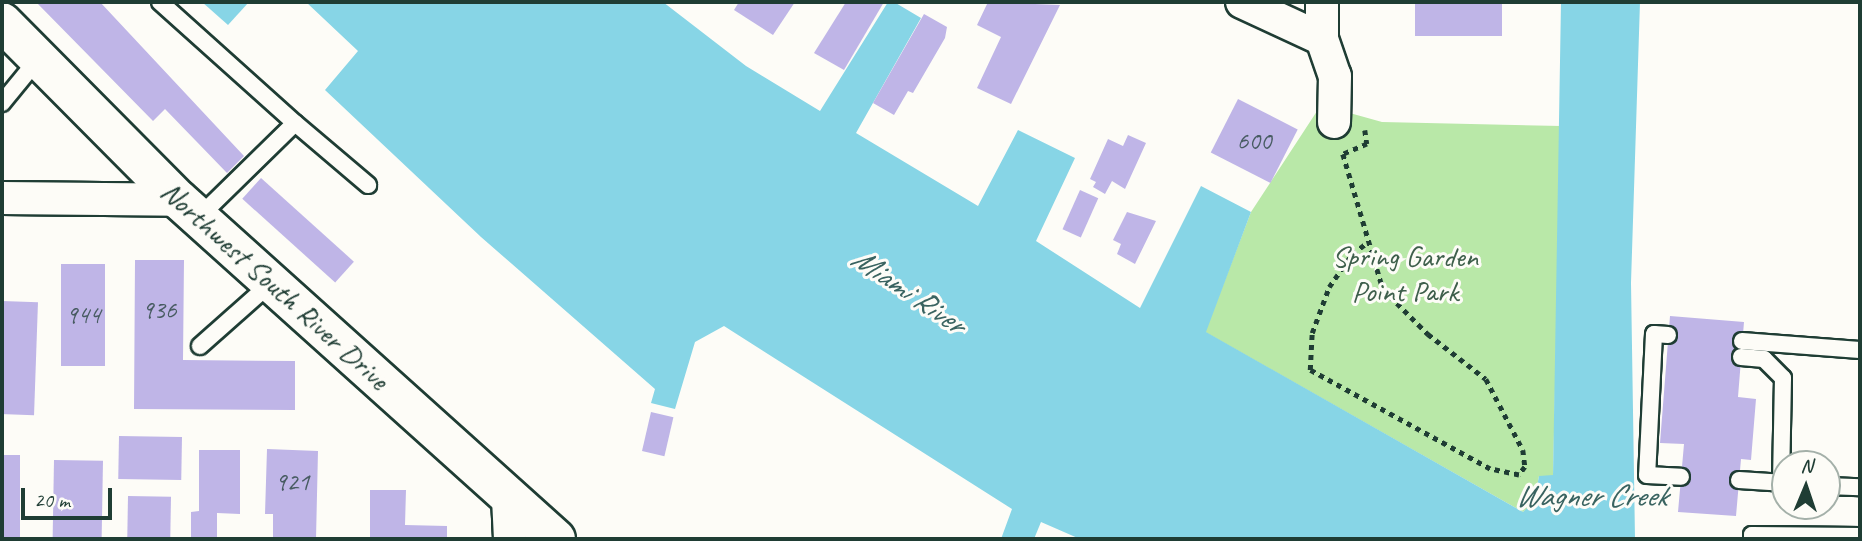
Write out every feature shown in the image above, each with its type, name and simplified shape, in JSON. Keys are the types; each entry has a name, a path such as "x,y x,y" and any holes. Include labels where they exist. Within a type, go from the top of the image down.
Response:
{"main road":[{"name":"Northwest South River Drive","path":"2,22 189,208 556,539"}],"street":[{"path":"1242,2 1322,39"},
{"path":"1322,2 1322,39 1348,121"},
{"path":"2,198 189,208"},
{"path":"508,498 510,539"}],"lane":[{"path":"160,2 368,185"},
{"path":"2,103 38,59"},
{"path":"189,208 295,122"},
{"path":"200,346 272,282"},
{"path":"1668,335 1654,334 1647,475 1681,477"},
{"path":"1783,450 1783,378 1764,359 1742,349 1810,346 1860,350"},
{"path":"1739,480 1771,482"},
{"path":"1841,486 1860,487"},
{"path":"1752,539 1752,535 1860,536"}],"path":[{"path":"1348,121 1367,144 1343,154 1383,289 1396,306 1486,379 1522,450 1525,467 1519,475 1490,469 1310,370 1312,333 1329,287 1352,254 1368,242"}],"green space":[{"name":"Spring Garden Point Park","path":"1321,105 1382,122 1561,126 1553,476 1539,476 1534,503 1523,512 1205,332 1251,212"}],"water":[{"path":"202,2 249,2 228,25"},
{"path":"306,2 663,2 746,66 820,111 888,2 894,2 921,18 856,133 978,206 1018,130 1075,158 1036,241 1140,308 1201,186 1251,212 1206,332 1523,512 1534,502 1539,476 1553,475 1561,2 1640,2 1631,283 1635,539 1080,539 1041,522 1034,539 1001,539 1012,509 724,326 695,342 675,409 651,403 655,389 481,237 325,90 358,51"}],"building":[{"path":"36,2 100,2 244,156 227,173 165,109 153,121"},
{"path":"739,2 795,2 773,35 734,10"},
{"path":"846,2 884,2 844,70 814,53"},
{"path":"988,2 1060,5 1011,104 977,88 1001,37 977,25"},
{"path":"1415,2 1502,2 1502,36 1415,36"},
{"path":"924,14 947,27 945,38 913,93 908,91 894,115 873,103"},
{"path":"1238,99 1298,129 1270,183 1211,152"},
{"path":"1128,135 1146,143 1125,189 1112,181 1105,194 1093,187 1096,182 1090,179 1108,139 1123,146"},
{"path":"261,178 354,262 335,282 242,199"},
{"path":"1080,190 1098,198 1081,237 1063,229"},
{"path":"1127,212 1156,221 1135,264 1117,254 1121,244 1113,240"},
{"path":"135,260 184,260 183,360 295,361 295,410 134,409"},
{"path":"61,264 105,264 105,366 61,366"},
{"path":"2,301 38,302 34,415 2,414"},
{"path":"1670,316 1744,322 1738,397 1756,399 1751,460 1741,459 1736,516 1678,512 1684,444 1660,443"},
{"path":"651,412 673,417 664,456 642,451"},
{"path":"119,436 182,437 181,480 118,479"},
{"path":"267,449 318,451 316,539 273,539 273,514 265,514"},
{"path":"199,450 240,450 240,514 217,513 217,539 191,539 191,512 199,511"},
{"path":"2,455 20,455 20,539 2,539"},
{"path":"54,460 103,461 102,539 53,539"},
{"path":"370,490 406,490 405,525 447,526 447,539 370,539"},
{"path":"128,496 171,497 170,539 127,539"}],"water label":[{"name":"Miami River","path":"908,291"},
{"name":"Wagner Creek","path":"1591,496"}]}
